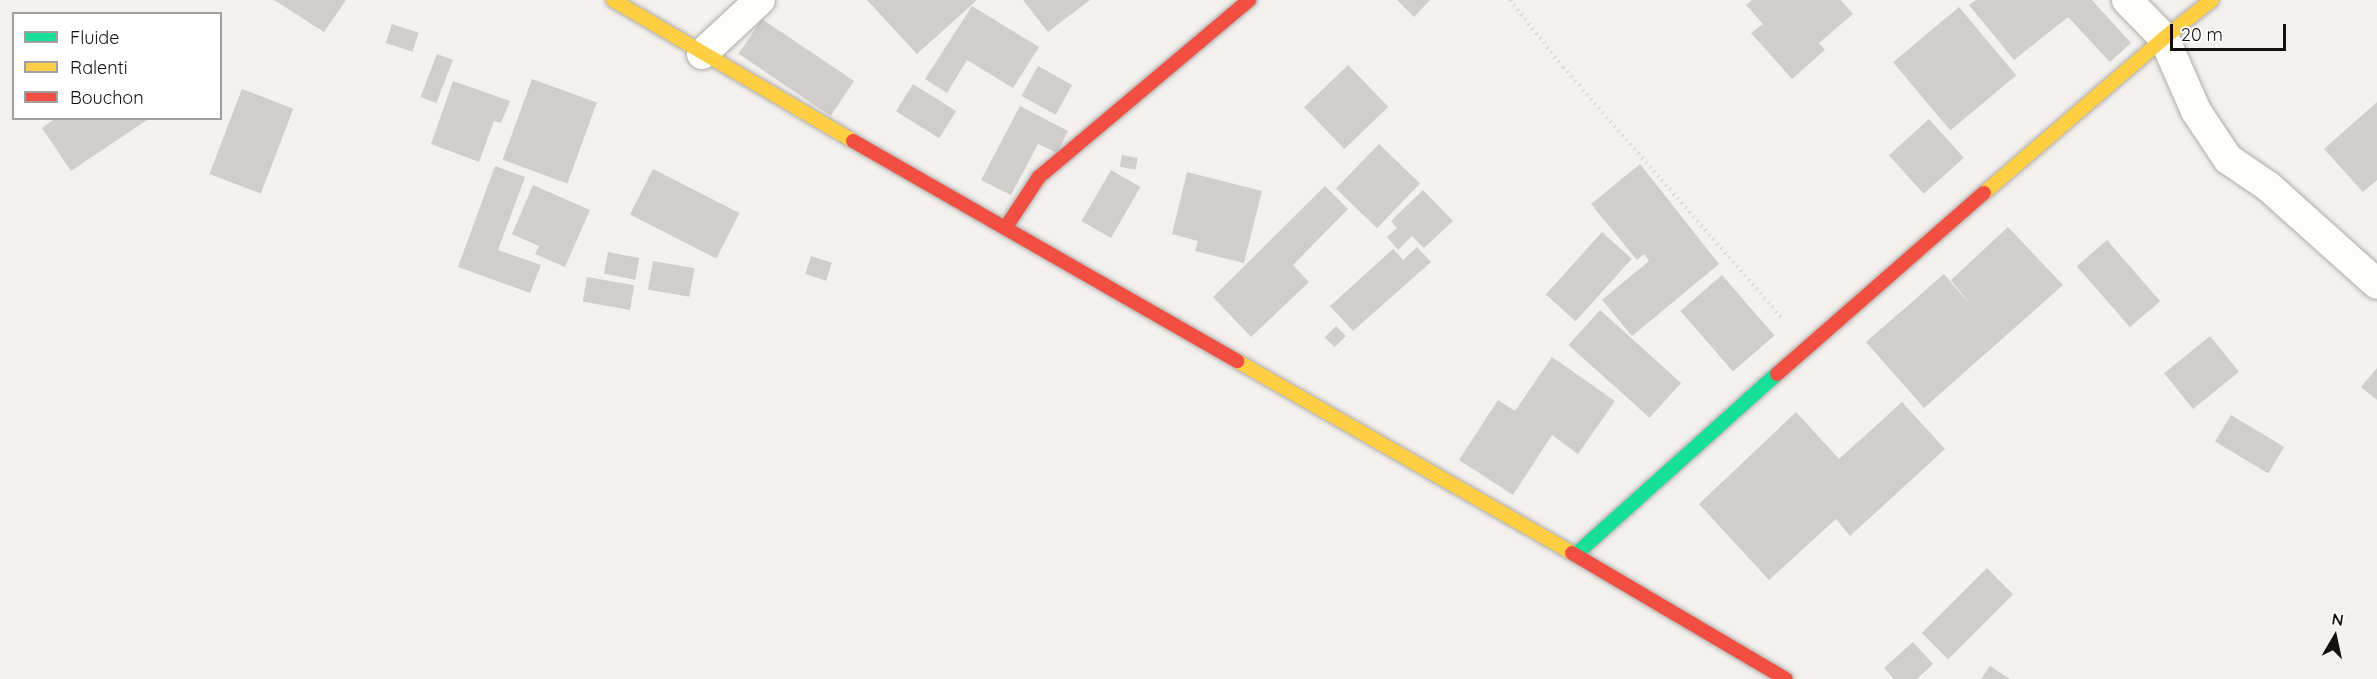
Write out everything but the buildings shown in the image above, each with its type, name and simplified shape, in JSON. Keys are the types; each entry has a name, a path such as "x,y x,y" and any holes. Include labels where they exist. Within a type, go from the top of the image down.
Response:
{"main road":[{"path":"613,0 702,54 1575,555 1786,679"},
{"path":"1006,227 1039,177 1249,0"},
{"path":"1575,555 1808,346 2164,38 2212,0"}],"street":[{"path":"702,54 760,0"},
{"path":"2127,0 2164,38 2196,111 2228,159 2269,187 2377,284"}],"path":[{"path":"1510,0 1563,67 1808,346"}],"traffic: fast":[{"path":"1575,555 1777,374"}],"traffic: slow":[{"path":"613,0 853,141"},
{"path":"1984,193 2164,38 2212,0"},
{"path":"1237,361 1572,553"}],"traffic: jam":[{"path":"1006,227 1039,177 1249,0"},
{"path":"853,141 1237,361"},
{"path":"1777,374 1984,193"},
{"path":"1572,553 1786,679"}]}
